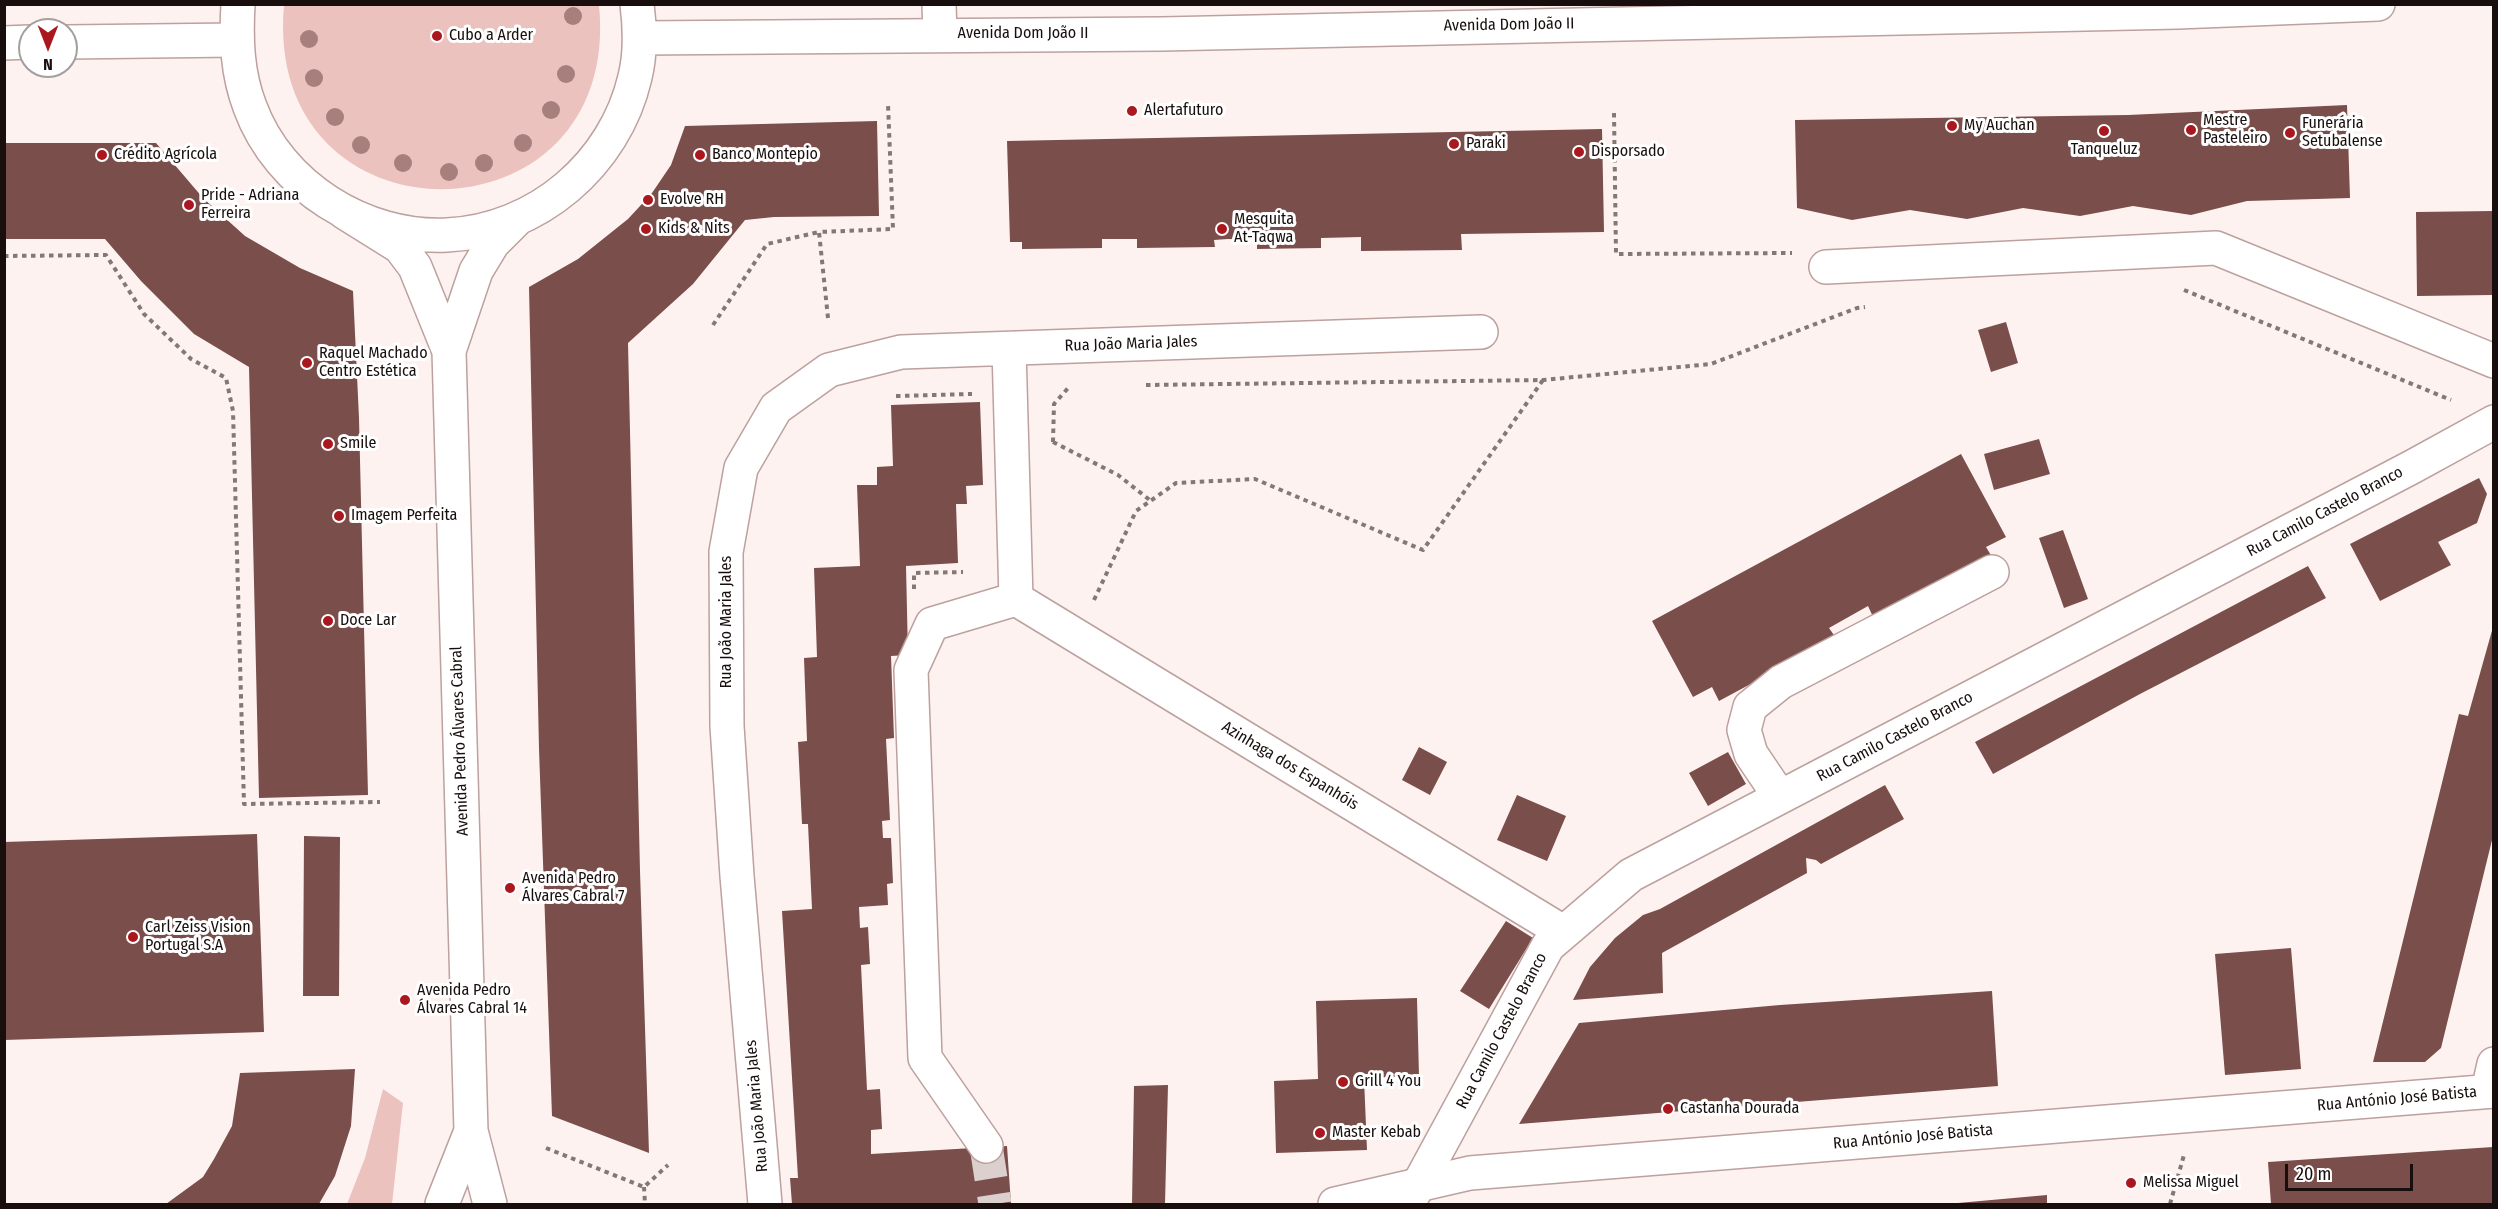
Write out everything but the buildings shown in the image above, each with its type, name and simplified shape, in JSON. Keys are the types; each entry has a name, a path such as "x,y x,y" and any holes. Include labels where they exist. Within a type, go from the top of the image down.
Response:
{"street":[{"path":"238,4 236,40 240,75 250,109 267,141 288,170 314,193 344,212 376,226 411,233 447,235 482,230 516,220 550,201 580,177 605,147 623,113 635,76 640,38 638,4"},
{"name":"Avenida Dom João II","path":"640,38 940,20 1162,33 1521,15 2166,13 2378,4"},
{"path":"78,42 236,40"},
{"name":"Avenida Pedro Álvares Cabral","path":"344,212 400,247 415,267 449,351 471,1131 489,1204"},
{"name":"Avenida Pedro Álvares Cabral","path":"449,351 476,271 493,243 516,220"},
{"path":"1814,260 2216,248 2493,361"},
{"name":"Rua João Maria Jales","path":"765,1204 737,876 727,726 726,552 741,468 776,408 829,370 901,352 1481,332"},
{"path":"986,1146 925,1058 910,670 932,624 1016,599 1009,348"},
{"name":"Rua Camilo Castelo Branco","path":"1414,1194 1548,946 1631,875 2412,467 2493,422"},
{"path":"1780,797 1751,754 1744,730 1750,707 1781,682 1992,572"},
{"name":"Azinhaga dos Espanhóis","path":"1016,599 1563,932"},
{"name":"Rua António José Batista","path":"1335,1204 1414,1194 1470,1173 2196,1114 2492,1082"},
{"name":"Avenida Pedro Álvares Cabral","path":"442,1204 471,1131"}],"path":[{"path":"714,325 767,244 819,232 893,229 888,104"},
{"path":"1614,113 1616,254 1814,260"},
{"path":"819,232 828,318"},
{"path":"4,256 106,255 144,314 192,359 226,378 233,411 243,804 380,802"},
{"path":"2179,288 2452,400"},
{"path":"1139,386 1543,380 1711,364 1857,308 1868,307"},
{"path":"1091,605 1136,511 1176,483 1255,479 1423,550 1543,380"},
{"path":"1053,453 1054,404 1068,387 1080,386"},
{"path":"1053,442 1118,475 1151,501"},
{"path":"2170,1204 2196,1114"},
{"path":"546,1148 644,1187"},
{"path":"644,1187 668,1165"},
{"path":"644,1187 645,1204"}],"shaded area":[{"path":"284,5 599,5 591,85 557,143 504,177 442,189 380,178 327,144 292,86"},
{"path":"383,1089 403,1103 392,1204 347,1204 365,1158"}],"tunnel":[{"path":"986,1146 995,1204"}],"place":[{"name":"Cubo a Arder","path":"437,36"},
{"name":"Alertafuturo","path":"1132,111"},
{"name":"My Auchan","path":"1952,126"},
{"name":"Mestre Pasteleiro","path":"2191,130"},
{"name":"Tanqueluz","path":"2104,131"},
{"name":"Funerária Setubalense","path":"2290,133"},
{"name":"Paraki","path":"1454,144"},
{"name":"Disporsado","path":"1579,152"},
{"name":"Crédito Agrícola","path":"102,155"},
{"name":"Banco Montepio","path":"700,155"},
{"name":"Evolve RH","path":"648,200"},
{"name":"Pride - Adriana Ferreira","path":"189,205"},
{"name":"Kids & Nits","path":"646,229"},
{"name":"Mesquita At-Taqwa","path":"1222,229"},
{"name":"Raquel Machado Centro Estética","path":"307,363"},
{"name":"Smile","path":"328,444"},
{"name":"Imagem Perfeita","path":"339,516"},
{"name":"Doce Lar","path":"328,621"},
{"name":"Avenida Pedro Álvares Cabral 7","path":"510,888"},
{"name":"Carl Zeiss Vision Portugal S.A","path":"133,937"},
{"name":"Avenida Pedro Álvares Cabral 14","path":"405,1000"},
{"name":"Grill 4 You","path":"1343,1082"},
{"name":"Castanha Dourada","path":"1668,1109"},
{"name":"Master Kebab","path":"1320,1133"},
{"name":"Melissa Miguel","path":"2131,1183"}]}
